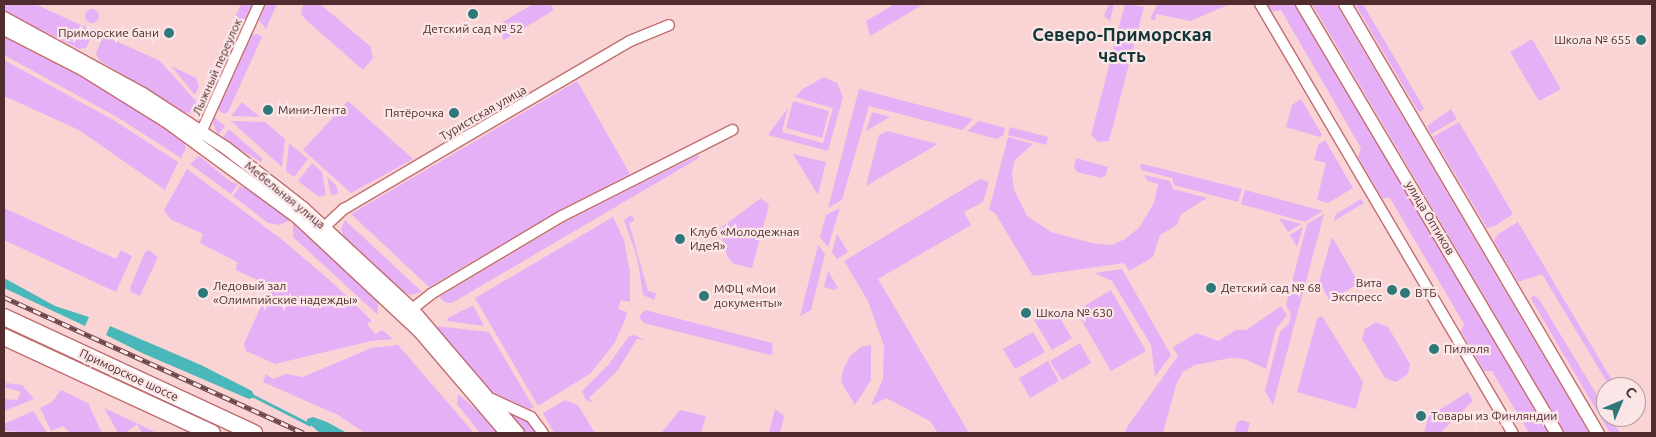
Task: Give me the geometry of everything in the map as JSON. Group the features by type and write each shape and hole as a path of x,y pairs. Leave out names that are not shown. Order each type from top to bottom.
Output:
{"main road":[{"name":"Приморское шоссе","path":"4,316 254,433"},
{"name":"Приморское шоссе","path":"4,337 212,433"}],"street":[{"name":"Лыжный переулок","path":"200,136 259,4"},
{"path":"1260,4 1513,433"},
{"name":"улица Оптиков","path":"1302,4 1556,433"},
{"path":"1345,4 1598,433"},
{"name":"Мебельная улица","path":"4,18 86,60 200,136 321,230 408,313 492,399 518,433"},
{"name":"Туристская улица","path":"321,230 344,209 630,41 669,25"},
{"name":"Мебельная улица","path":"4,30 103,81 200,136"},
{"path":"408,313 431,294 562,216 732,130"},
{"name":"Мебельная улица","path":"408,313 506,433"},
{"path":"492,399 531,417 543,433"}],"shaded area":[{"path":"4,4 35,4 94,31 86,48 79,49 4,11"},
{"path":"241,4 252,4 208,102 200,96"},
{"path":"266,4 277,4 266,29 259,20"},
{"path":"303,4 320,4 370,46 373,58 363,70 306,20 301,14"},
{"path":"533,4 550,4 554,10 504,40 496,26"},
{"path":"895,4 924,4 870,36 866,21"},
{"path":"1109,4 1114,4 1110,21 1104,16"},
{"path":"1125,4 1144,7 1109,141 1098,142 1091,135"},
{"path":"1230,4 1190,21 1156,14 1155,20 1150,19 1157,5"},
{"path":"1267,4 1295,4 1548,433 1529,433 1492,371 1484,371 1461,331 1464,324 1390,198 1382,198 1358,157 1361,148 1281,10 1272,12"},
{"path":"1312,4 1336,4 1589,433 1565,433"},
{"path":"1355,4 1363,4 1424,108 1422,111 1418,111"},
{"path":"89,9 95,9 99,16 95,23 89,23 85,19 85,13"},
{"path":"258,34 262,37 228,112 224,114 218,110 252,35"},
{"path":"4,35 82,76 182,138 186,148 181,158 117,117 4,55"},
{"path":"103,35 160,61 203,109 194,114 184,112 100,61 96,54"},
{"path":"1532,39 1561,89 1539,101 1510,52"},
{"path":"4,60 115,121 178,162 165,190 79,130 4,96"},
{"path":"171,66 196,78 199,86 195,95"},
{"path":"824,77 837,83 843,97 828,151 768,135 788,108 782,132 823,143 833,108 795,97 804,88"},
{"path":"577,81 630,174 559,211 429,287 351,214"},
{"path":"859,89 973,119 962,130 869,106 842,200 828,208"},
{"path":"1301,99 1322,135 1320,137 1286,127 1292,105"},
{"path":"348,101 413,159 351,193 303,150"},
{"path":"793,101 829,111 822,138 786,128"},
{"path":"242,102 260,117 231,116"},
{"path":"1451,109 1457,119 1431,134 1427,126"},
{"path":"872,112 890,117 866,131"},
{"path":"214,117 225,126 218,135 213,123"},
{"path":"231,121 265,122 285,139 282,167"},
{"path":"979,121 1005,128 1003,135 997,139 967,131"},
{"path":"1459,122 1513,214 1493,227 1487,228 1433,137"},
{"path":"1010,127 1048,137 1046,145 1008,135"},
{"path":"229,129 263,159 261,162 222,139"},
{"path":"887,131 938,144 866,186 879,135"},
{"path":"1008,137 1033,144 1015,160 1012,173 1014,189 1027,216 1051,232 1092,243 1112,245 1125,239 1139,228 1154,203 1158,184 1148,181 1144,175 1170,181 1173,189 1207,198 1181,214 1177,225 1160,235 1153,257 1129,271 1124,263 1033,276 995,213 989,210"},
{"path":"1325,140 1353,188 1328,203 1317,200 1326,163 1314,160 1318,145"},
{"path":"289,143 308,159 294,177 286,171"},
{"path":"793,154 826,162 818,195"},
{"path":"698,155 699,158 452,303 446,303 439,297 565,222"},
{"path":"199,156 231,182 238,184 231,194 190,164"},
{"path":"1076,158 1108,167 1106,175 1101,178 1077,172 1074,167"},
{"path":"312,163 322,172 326,195 319,197 298,181"},
{"path":"1143,164 1242,189 1238,202 1174,185 1172,178 1141,170 1140,165"},
{"path":"187,169 280,238 333,283 372,321 367,324 375,334 382,330 393,339 371,341 275,364 246,351 244,344 270,286 236,270 237,262 200,243 203,234 170,219 164,210"},
{"path":"327,177 336,185 338,194 331,195"},
{"path":"980,179 989,182 983,202 964,212 971,225 878,279 969,433 938,433 930,421 886,398 871,406 883,379 884,346 868,301 844,261"},
{"path":"246,185 290,220 280,225 268,223 233,196 240,186 244,188"},
{"path":"1245,190 1323,211 1305,222 1241,204"},
{"path":"761,198 769,205 752,268 734,264 728,258 719,229"},
{"path":"1361,199 1364,203 1334,221 1336,214"},
{"path":"4,208 116,259 121,250 132,256 116,292 4,240"},
{"path":"840,208 828,247 820,237 826,215"},
{"path":"1324,214 1273,405 1265,391 1280,332 1289,323 1291,314 1286,305 1307,224"},
{"path":"631,215 635,220 629,223 648,291 656,293 654,300 643,295 637,257 624,220"},
{"path":"613,217 624,240 630,272 630,302 621,300 618,309 627,312 625,320 614,344 591,373 538,406 475,298"},
{"path":"1279,218 1301,224 1288,232"},
{"path":"345,220 422,292 410,295 400,290 343,235 341,229"},
{"path":"1518,222 1610,377 1604,377 1542,274 1518,282 1494,241 1498,234"},
{"path":"293,223 378,301 378,315 293,237"},
{"path":"1303,227 1297,247 1290,235"},
{"path":"837,234 848,252 837,259 832,252"},
{"path":"1332,237 1359,283 1330,301 1319,282"},
{"path":"818,245 825,254 811,310 800,316"},
{"path":"149,250 158,257 140,296 131,292 130,288 145,252"},
{"path":"1122,269 1171,355 1155,377 1151,345 1112,281 1095,273"},
{"path":"828,271 838,288 834,290 824,287"},
{"path":"1111,290 1146,351 1111,371 1076,311"},
{"path":"1533,295 1539,299 1596,393 1596,409 1531,299"},
{"path":"473,305 484,326 447,321 448,318"},
{"path":"1281,306 1287,315 1276,329 1266,369 1245,359 1230,358 1195,365 1183,372 1177,382 1163,433 1127,433 1125,430 1178,356 1173,347 1197,333 1218,341 1236,330 1246,330"},
{"path":"1054,308 1072,338 1052,350 1034,320"},
{"path":"645,310 772,343 773,353 770,355 644,323 639,317"},
{"path":"1322,316 1363,382 1356,409 1297,392 1317,319"},
{"path":"1376,322 1388,327 1410,364 1408,374 1396,382 1385,378 1362,339 1365,329"},
{"path":"435,326 489,332 534,408 529,409 492,392"},
{"path":"1033,332 1045,352 1015,369 1003,349"},
{"path":"635,335 644,340 637,339 617,371 589,398 593,403 586,400 582,391 609,364 629,336"},
{"path":"1080,343 1091,363 1062,380 1050,361"},
{"path":"398,345 474,433 365,433 338,415 263,382 266,374 273,379 286,374 303,377 371,348"},
{"path":"871,345 871,380 855,405 841,382 843,370 850,356 861,347"},
{"path":"1048,361 1059,381 1030,398 1019,378"},
{"path":"6,383 22,385 34,399 4,411 4,399 17,400 21,392 5,387"},
{"path":"61,390 88,403 102,433 70,433 63,426 51,431 40,408 52,402"},
{"path":"1468,392 1473,401 1440,433 1424,433 1428,417"},
{"path":"458,394 479,412 496,433 480,433 457,404"},
{"path":"565,400 578,405 595,433 554,433 543,413"},
{"path":"104,408 157,433 142,433 137,424 125,433 118,433"},
{"path":"775,409 784,416 780,433 769,433"},
{"path":"680,410 706,416 701,433 661,433"},
{"path":"33,411 47,433 4,431 4,424"},
{"path":"514,414 529,422 538,433 524,433 511,416"},
{"path":"1242,420 1250,423 1247,433 1234,433 1237,423"},
{"path":"1606,427 1616,427 1620,433 1610,433"}],"water":[{"path":"4,278 55,306 89,317 85,326 4,288"},
{"path":"110,326 201,365 252,391 255,397 249,399 142,353 106,335"},
{"path":"313,417 347,433 320,433 307,422 307,419"}],"waterway":[{"path":"254,396 309,424"}],"railway":[{"path":"4,297 304,433"}],"place":[{"name":"Детский сад № 52","path":"473,14"},
{"name":"Приморские бани","path":"169,33"},
{"name":"Школа № 655","path":"1641,40"},
{"name":"Мини-Лента","path":"268,110"},
{"name":"Пятёрочка","path":"454,113"},
{"name":"Клуб «Молодежная ИдеЯ»","path":"680,239"},
{"name":"Детский сад № 68","path":"1211,288"},
{"name":"Вита Экспресс","path":"1392,290"},
{"name":"Ледовый зал «Олимпийские надежды»","path":"203,293"},
{"name":"ВТБ","path":"1405,293"},
{"name":"МФЦ «Мои документы»","path":"704,296"},
{"name":"Школа № 630","path":"1026,313"},
{"name":"Пилюля","path":"1434,349"},
{"name":"Товары из Финляндии","path":"1421,416"}],"district":[{"name":"Северо-Приморская часть","path":"1122,45"}]}
